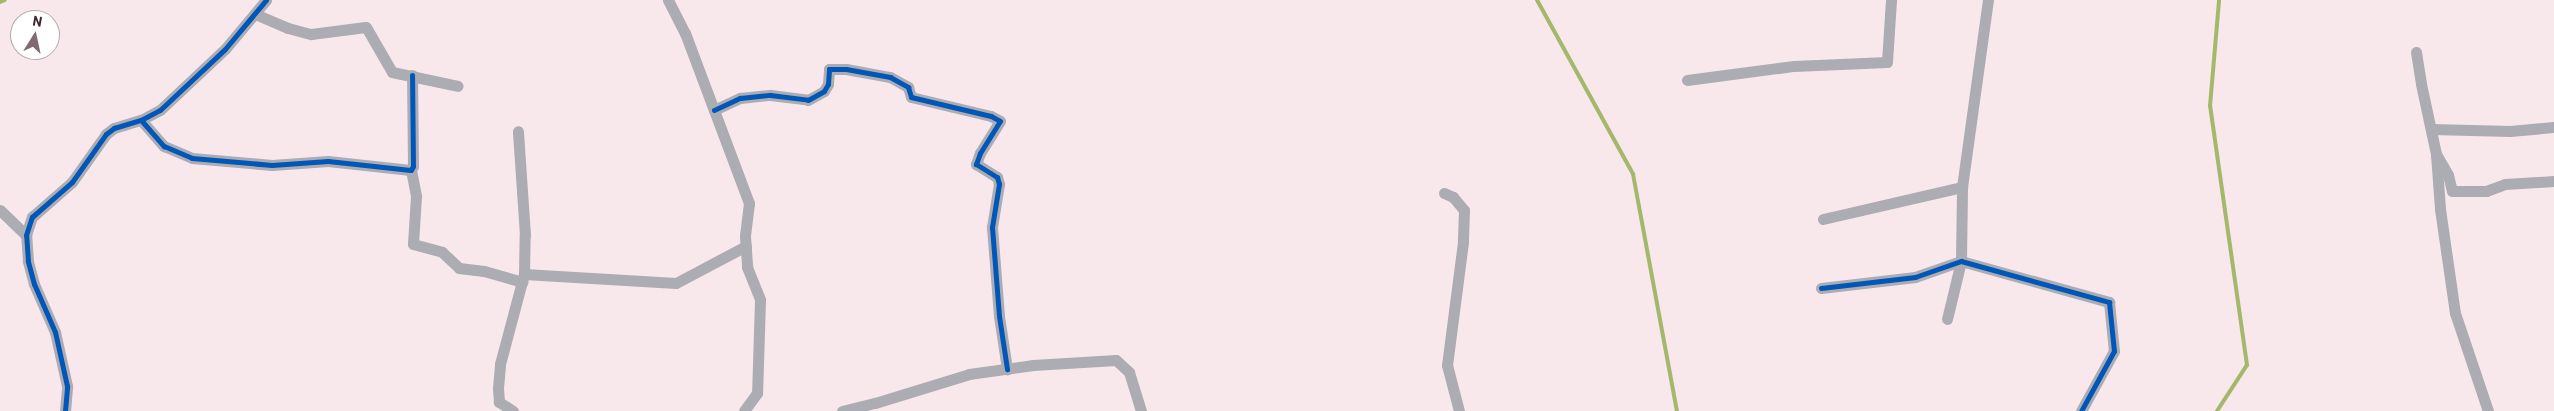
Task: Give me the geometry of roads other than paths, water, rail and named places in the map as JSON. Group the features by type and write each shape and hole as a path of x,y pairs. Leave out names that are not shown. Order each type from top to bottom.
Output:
{"street":[{"path":"65,411 68,394 53,325 30,274 26,235 32,217 72,182 106,134 114,128 141,120 160,110 195,79 266,0"},
{"path":"668,0 685,33 749,204 746,246 747,268 760,300 757,394 744,411"},
{"path":"1687,80 1794,66 1887,62 1892,0"},
{"path":"1947,319 1961,261 1962,187 1988,0"},
{"path":"255,14 288,28 311,34 366,27 392,72 458,86"},
{"path":"2416,52 2436,154 2440,209 2455,313 2488,411"},
{"path":"714,110 740,98 748,97 770,96 808,100 824,91 828,84 830,69 846,68 890,77 908,87 911,97 991,116 1000,121 980,153 976,164 997,177 999,184 992,227 999,316 1007,369"},
{"path":"412,75 414,166 411,170 416,196 413,244 442,252 459,268 484,270 523,278 676,283 746,246"},
{"path":"141,120 164,146 192,158 272,165 328,161 411,170"},
{"path":"2432,129 2502,131 2554,127"},
{"path":"513,411 500,402 498,388 500,364 523,278 525,235 518,131"},
{"path":"2436,154 2448,175 2452,192 2486,192 2505,184 2554,181"},
{"path":"1822,219 1962,187"},
{"path":"1444,193 1453,197 1464,210 1463,242 1447,365 1459,411"},
{"path":"0,210 26,235"},
{"path":"1821,288 1915,277 1961,261 2109,302 2114,351 2081,411"},
{"path":"842,411 970,374 1116,360 1130,372 1141,411"}],"waterway":[{"path":"0,2 5,0"},
{"path":"1537,0 1633,174 1677,411"},
{"path":"2217,411 2247,365 2210,106 2219,0"}]}
